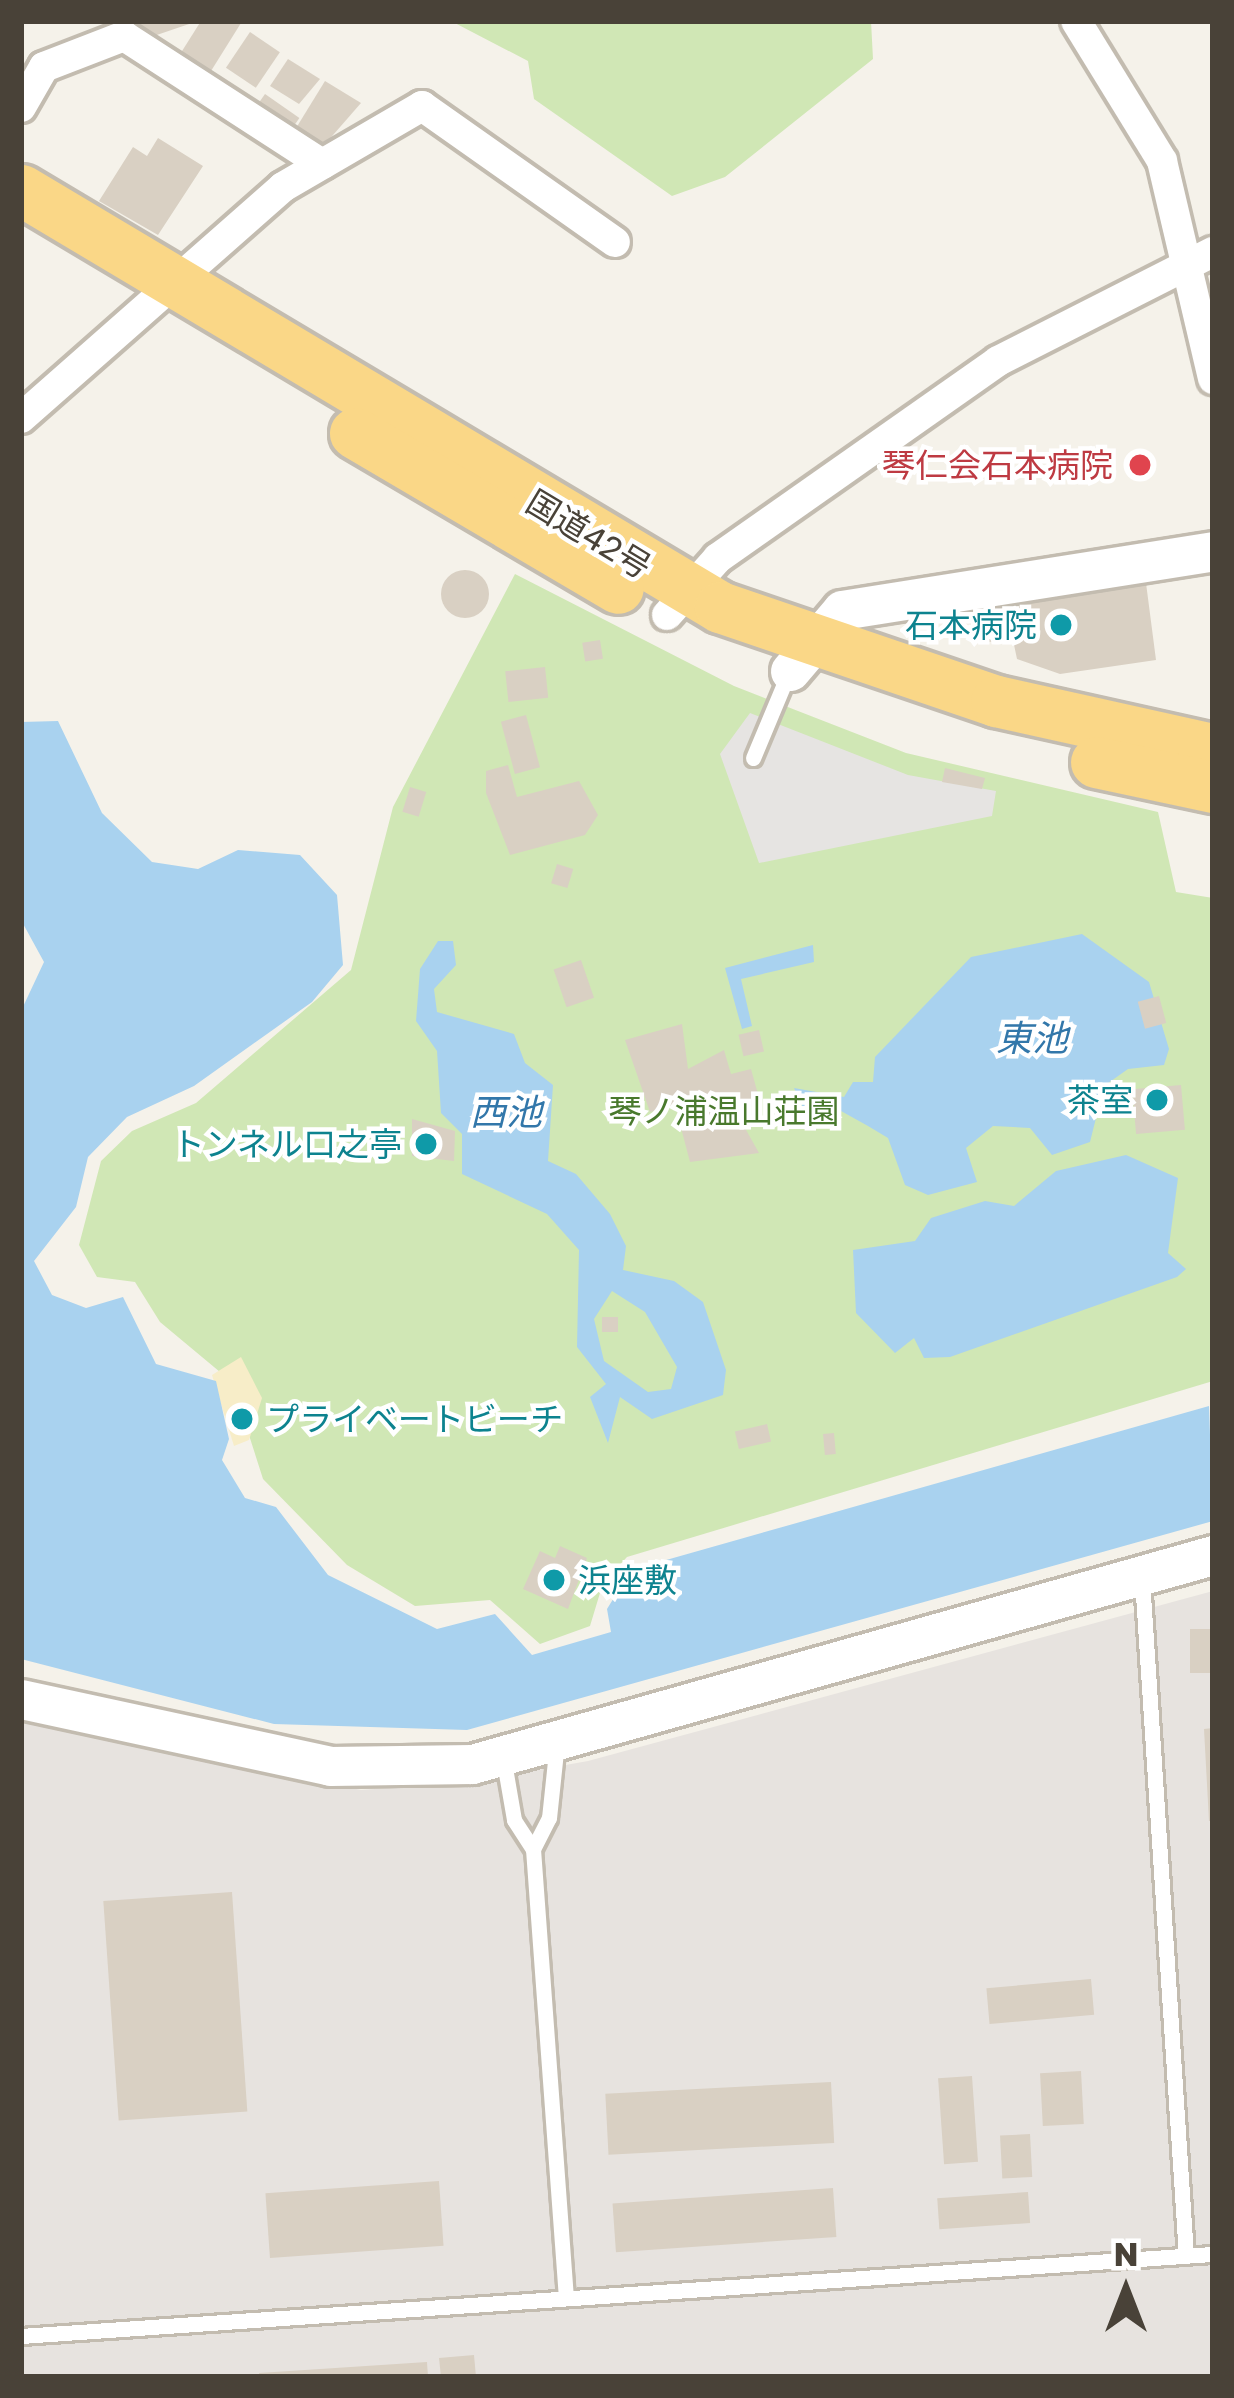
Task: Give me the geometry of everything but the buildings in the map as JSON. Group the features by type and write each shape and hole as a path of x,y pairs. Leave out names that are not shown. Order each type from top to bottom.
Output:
{"highway":[{"name":"国道42号","path":"21,190 162,293 676,602 981,734 1213,787"},
{"name":"国道42号","path":"21,229 162,293"},
{"name":"国道42号","path":"801,657 1213,749"}],"street":[{"path":"1076,21 1162,160 1201,257 1213,379"},
{"path":"21,107 44,67 124,36 322,164"},
{"path":"21,418 162,293 322,164 422,106 615,242"},
{"path":"676,602 998,361 1201,257"},
{"path":"801,657 842,610 1213,551"},
{"path":"21,1699 330,1766 503,1756 1213,1555"}],"lane":[{"path":"753,758 801,657"},
{"path":"1142,1576 1186,2256"},
{"path":"533,1849 549,1817 557,1742"},
{"path":"503,1756 514,1820 533,1849 566,2296"},
{"path":"21,2336 1213,2254"}],"shaded area":[{"path":"750,713 908,775 996,791 992,816 759,863 720,754"},
{"path":"1213,1591 1213,2377 21,2377 21,1722 361,1790 470,1782 588,1761"}],"green space":[{"path":"451,21 871,21 873,59 725,177 672,196 534,99 528,61"},
{"name":"琴ノ浦温山荘園","path":"515,574 734,686 906,753 1158,812 1176,892 1213,898 1213,1381 627,1557 603,1583 590,1626 540,1644 490,1600 415,1606 347,1565 263,1479 232,1382 160,1322 135,1282 97,1277 79,1245 101,1161 132,1131 196,1103 351,970 393,807"}],"sand":[{"name":"プライベートビーチ","path":"241,1357 262,1398 249,1440 234,1446 212,1375"}],"water":[{"path":"58,721 102,813 152,862 198,869 238,850 300,855 337,895 343,965 312,1002 194,1086 127,1117 88,1157 76,1207 34,1261 52,1295 86,1308 123,1297 156,1364 216,1381 229,1439 222,1460 245,1498 276,1507 328,1575 437,1629 495,1614 532,1655 611,1632 607,1609 631,1570 1209,1406 1213,1521 467,1730 274,1724 21,1659 21,1011 44,962 21,920 21,722"},
{"name":"東池","path":"1082,934 1149,982 1169,1049 1164,1065 1128,1069 1104,1086 1090,1142 1052,1155 1030,1128 993,1126 966,1148 977,1182 928,1195 905,1185 888,1138 868,1126 832,1106 812,1128 794,1088 844,1097 853,1082 873,1082 875,1057 971,957"},
{"name":"西池","path":"438,941 453,941 456,965 434,989 437,1012 514,1034 525,1063 553,1085 548,1161 576,1174 610,1214 626,1246 623,1270 674,1281 703,1302 726,1370 723,1395 652,1419 620,1397 608,1443 590,1397 606,1384 577,1347 579,1250 547,1214 462,1174 462,1134 441,1113 437,1051 416,1021 420,969","holes":["612,1291 645,1312 677,1367 671,1389 648,1392 604,1361 594,1319"]},
{"path":"813,945 814,962 741,979 752,1026 742,1029 725,968"},
{"path":"1126,1155 1178,1178 1168,1253 1186,1269 1177,1277 950,1357 924,1358 914,1338 895,1353 856,1313 853,1250 915,1241 931,1218 985,1201 1014,1206 1056,1171"}],"place":[{"name":"琴仁会石本病院","path":"1140,465"},
{"name":"石本病院","path":"1061,625"},
{"name":"茶室","path":"1157,1100"},
{"name":"トンネル口之亭","path":"426,1144"},
{"name":"プライベートビーチ","path":"242,1419"},
{"name":"浜座敷","path":"554,1580"}]}
